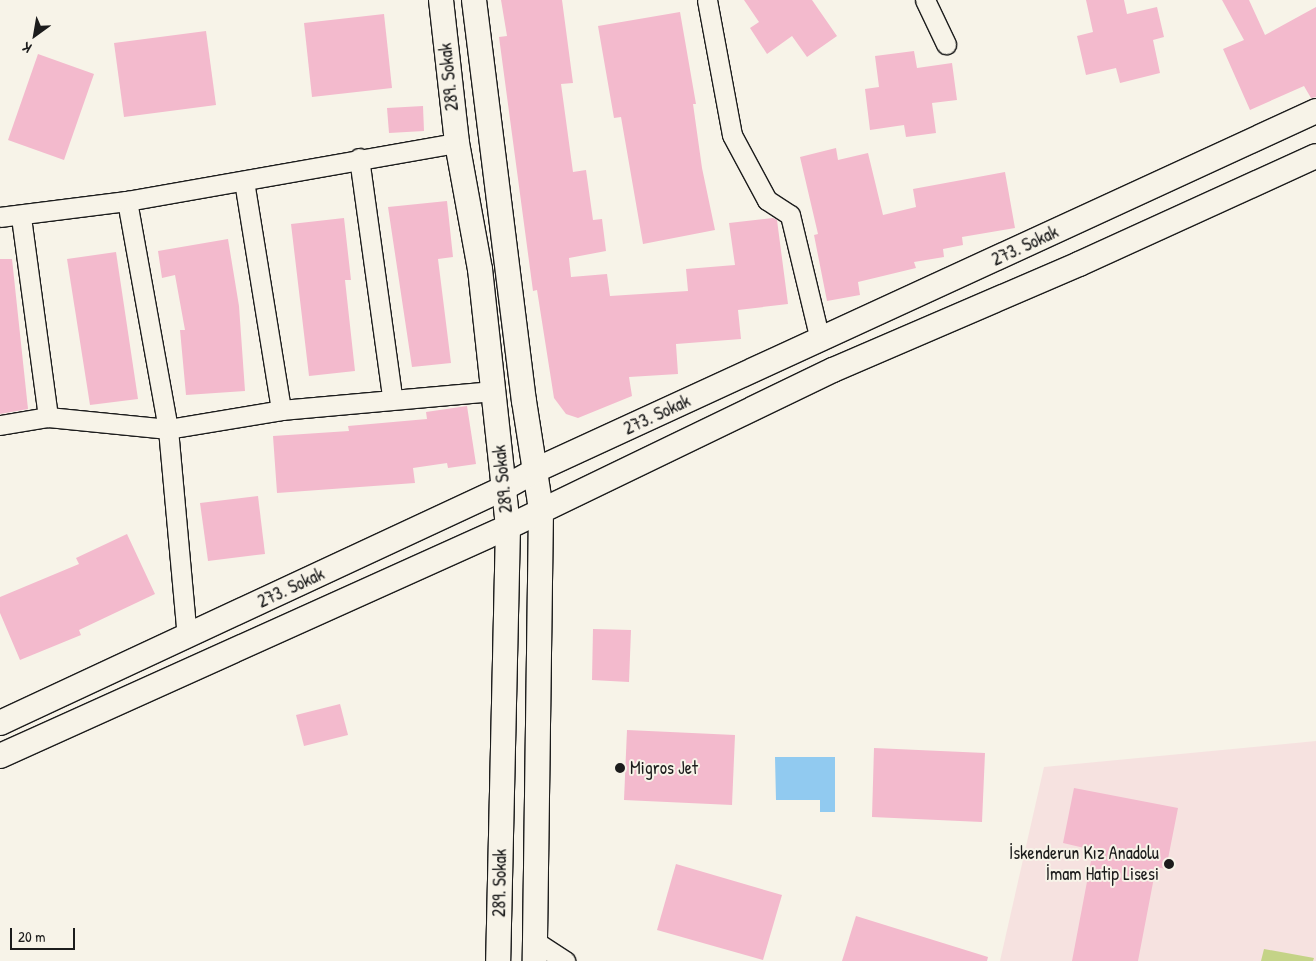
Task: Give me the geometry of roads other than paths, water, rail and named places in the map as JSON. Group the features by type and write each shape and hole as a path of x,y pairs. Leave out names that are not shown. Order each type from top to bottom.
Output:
{"street":[{"name":"289. Sokak","path":"441,0 457,143 480,269 508,527 498,961"},
{"path":"474,0 524,401 541,510 536,952 565,961"},
{"path":"707,0 732,134 767,200 790,216 820,340"},
{"path":"924,0 946,44"},
{"name":"273. Sokak","path":"0,723 504,488 536,470 1316,111"},
{"path":"0,217 21,217 127,201 244,181 360,158 457,143"},
{"name":"273. Sokak","path":"0,756 508,527 833,370 1079,264 1316,156"},
{"path":"360,158 392,397"},
{"path":"244,181 281,410"},
{"path":"127,201 168,429 187,636"},
{"path":"21,217 48,417"},
{"path":"0,425 48,417 168,429 281,410 392,397 494,391"}],"water":[{"path":"775,757 835,757 835,812 820,812 820,800 776,800"}],"place":[{"name":"Migros Jet","path":"620,768"},
{"name":"İskenderun Kız Anadolu İmam Hatip Lisesi","path":"1169,864"}]}
